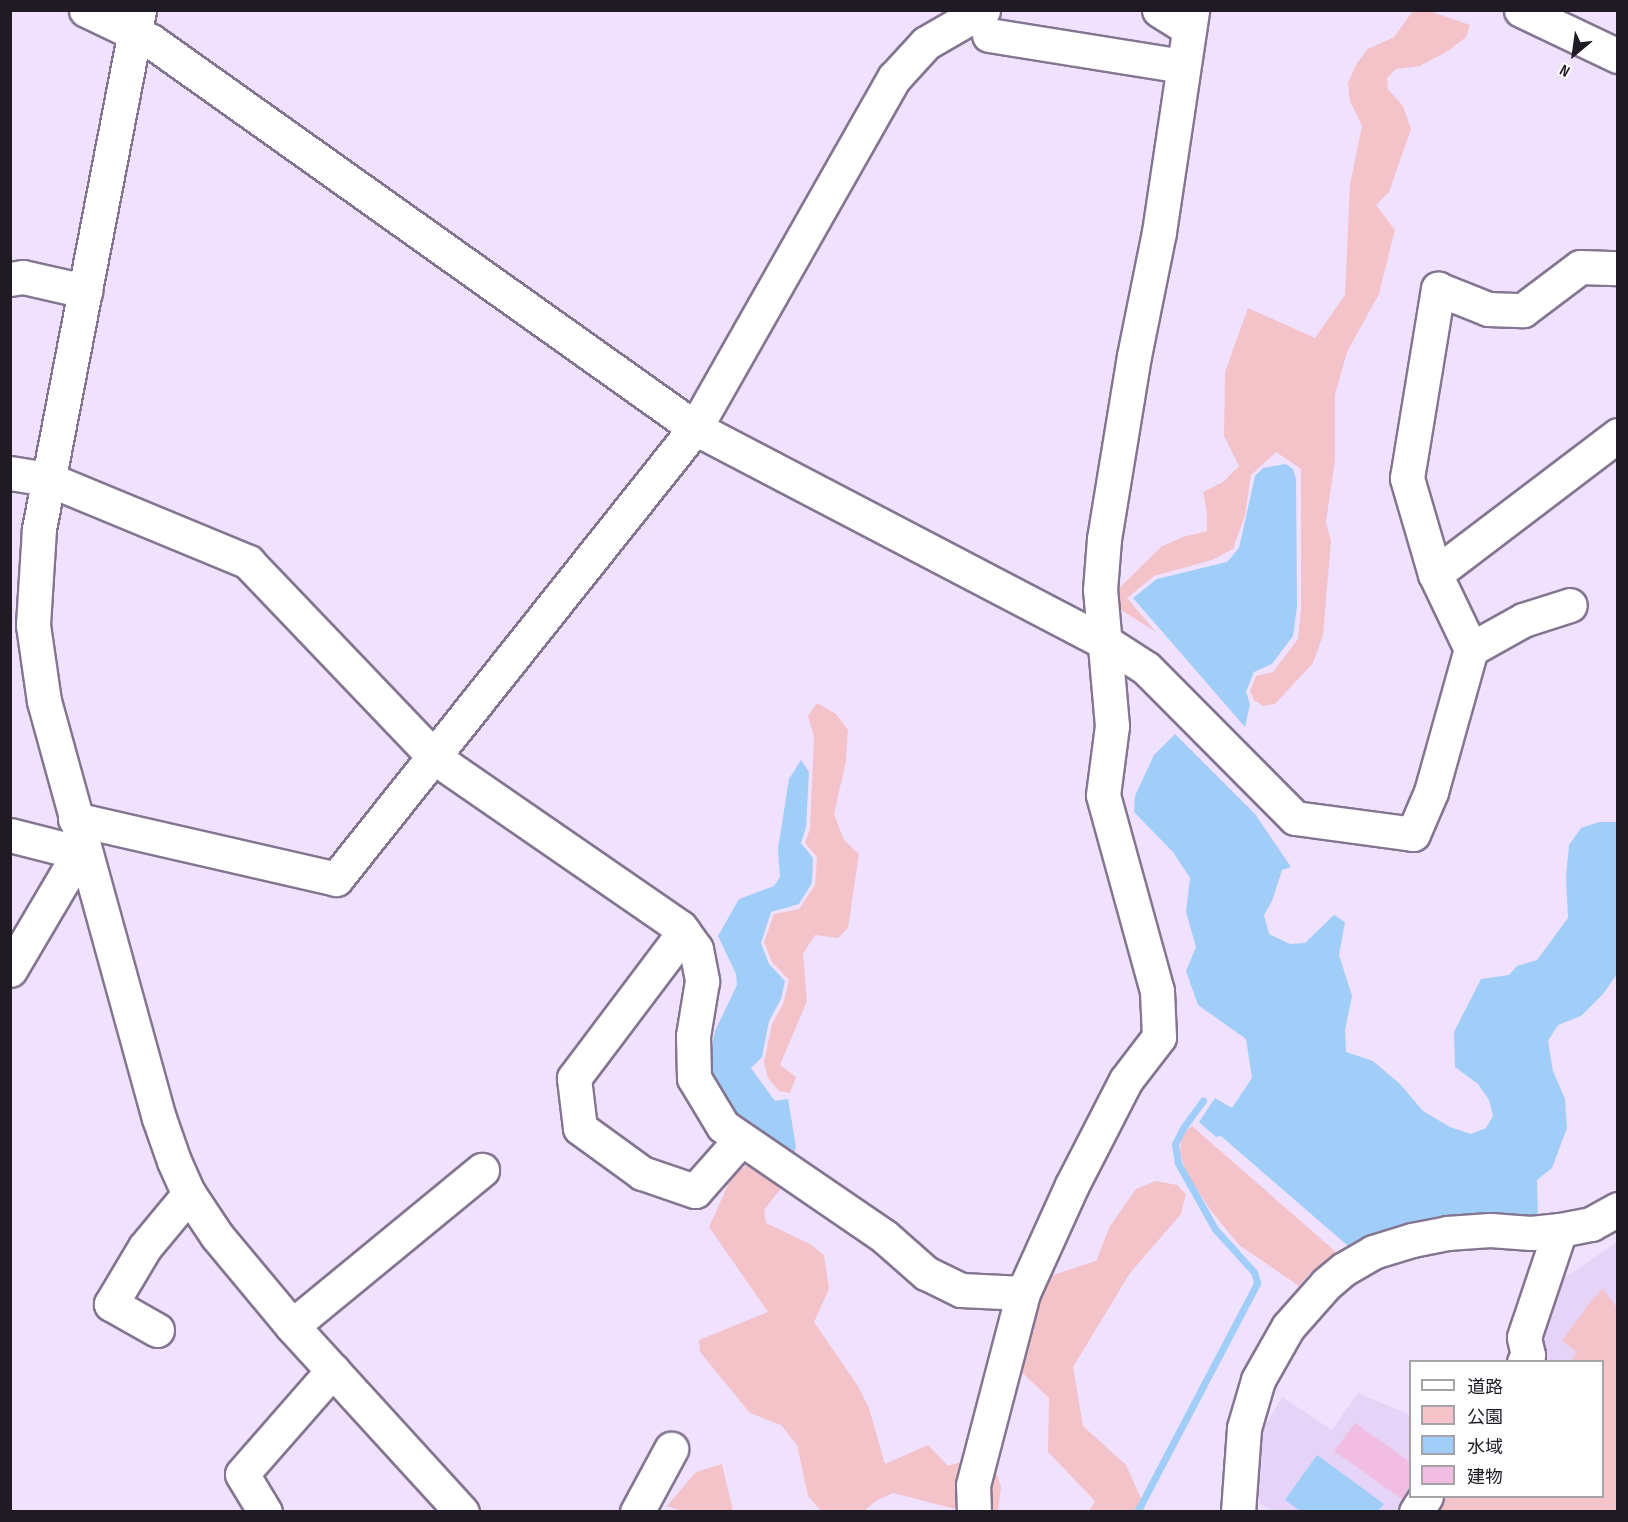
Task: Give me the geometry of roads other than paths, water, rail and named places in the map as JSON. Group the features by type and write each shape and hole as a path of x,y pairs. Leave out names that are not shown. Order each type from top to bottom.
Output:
{"street":[{"path":"86,10 137,23 151,41 695,428 1107,643 1146,668 1295,818 1413,834 1431,792 1471,649 1436,574 1407,478 1438,289 1488,309 1523,310 1580,267 1617,268"},
{"path":"974,1512 973,1485 1023,1293 1072,1185 1126,1080 1159,1037 1157,991 1103,795 1112,726 1107,643 1100,590 1104,539 1134,356 1159,232 1190,19 1159,10"},
{"path":"1521,10 1617,56"},
{"path":"137,23 39,529 33,625 44,701 159,1118 174,1161 189,1194 217,1236 292,1326 462,1512"},
{"path":"75,819 336,879 435,758 695,428 894,78 926,43 986,23 1182,66"},
{"path":"10,279 23,277 85,291"},
{"path":"1436,574 1617,435"},
{"path":"10,473 48,479 248,562 435,758 684,932 696,949 702,981 693,1036 694,1078 723,1126 885,1237 926,1273 961,1290 1023,1293"},
{"path":"1471,649 1523,620 1570,605"},
{"path":"10,835 85,854"},
{"path":"10,970 66,875 85,854"},
{"path":"684,932 574,1078 580,1128 642,1173 695,1191 741,1139"},
{"path":"292,1326 482,1170"},
{"path":"157,1330 111,1304 146,1247 189,1194"},
{"path":"1238,1512 1244,1428 1258,1380 1288,1327 1326,1284 1344,1269 1373,1252 1412,1240 1447,1233 1479,1231 1531,1233 1560,1230 1591,1224 1617,1209"},
{"path":"1525,1360 1528,1355 1524,1337 1560,1230"},
{"path":"265,1512 242,1473 333,1370"},
{"path":"637,1512 671,1449"},
{"path":"1416,1512 1425,1498"}],"water":[{"path":"1286,464 1293,469 1296,479 1297,607 1293,636 1272,664 1254,672 1246,692 1250,704 1245,727 1133,598 1157,579 1227,562 1239,548 1255,476 1263,468"},
{"path":"1175,734 1255,814 1291,867 1282,870 1272,901 1264,915 1269,934 1290,944 1305,943 1334,915 1345,922 1339,955 1352,996 1345,1030 1346,1052 1373,1061 1400,1084 1423,1111 1450,1127 1471,1134 1486,1128 1493,1116 1489,1100 1478,1084 1455,1067 1454,1032 1481,979 1509,975 1517,966 1537,960 1568,918 1566,877 1569,845 1581,828 1599,822 1617,822 1617,974 1603,994 1581,1016 1558,1025 1548,1041 1553,1071 1565,1099 1567,1128 1552,1168 1537,1180 1538,1218 1348,1246 1221,1136 1216,1137 1199,1122 1215,1098 1232,1108 1252,1078 1246,1039 1198,1005 1186,971 1196,947 1186,912 1190,878 1173,852 1134,812 1135,796 1154,755"},
{"path":"801,760 809,772 806,827 801,843 813,858 812,883 799,904 771,912 761,943 769,964 785,981 781,999 769,1021 762,1057 751,1068 775,1101 788,1099 796,1147 793,1156 732,1112 715,1092 708,1066 715,1031 737,985 736,974 718,936 739,899 774,886 780,877 778,849 789,779"},
{"path":"1317,1455 1384,1504 1378,1511 1300,1511 1285,1500"}],"waterway":[{"path":"1137,1512 1257,1283 1254,1272 1215,1229 1178,1163 1175,1144 1183,1128 1203,1100"}]}
